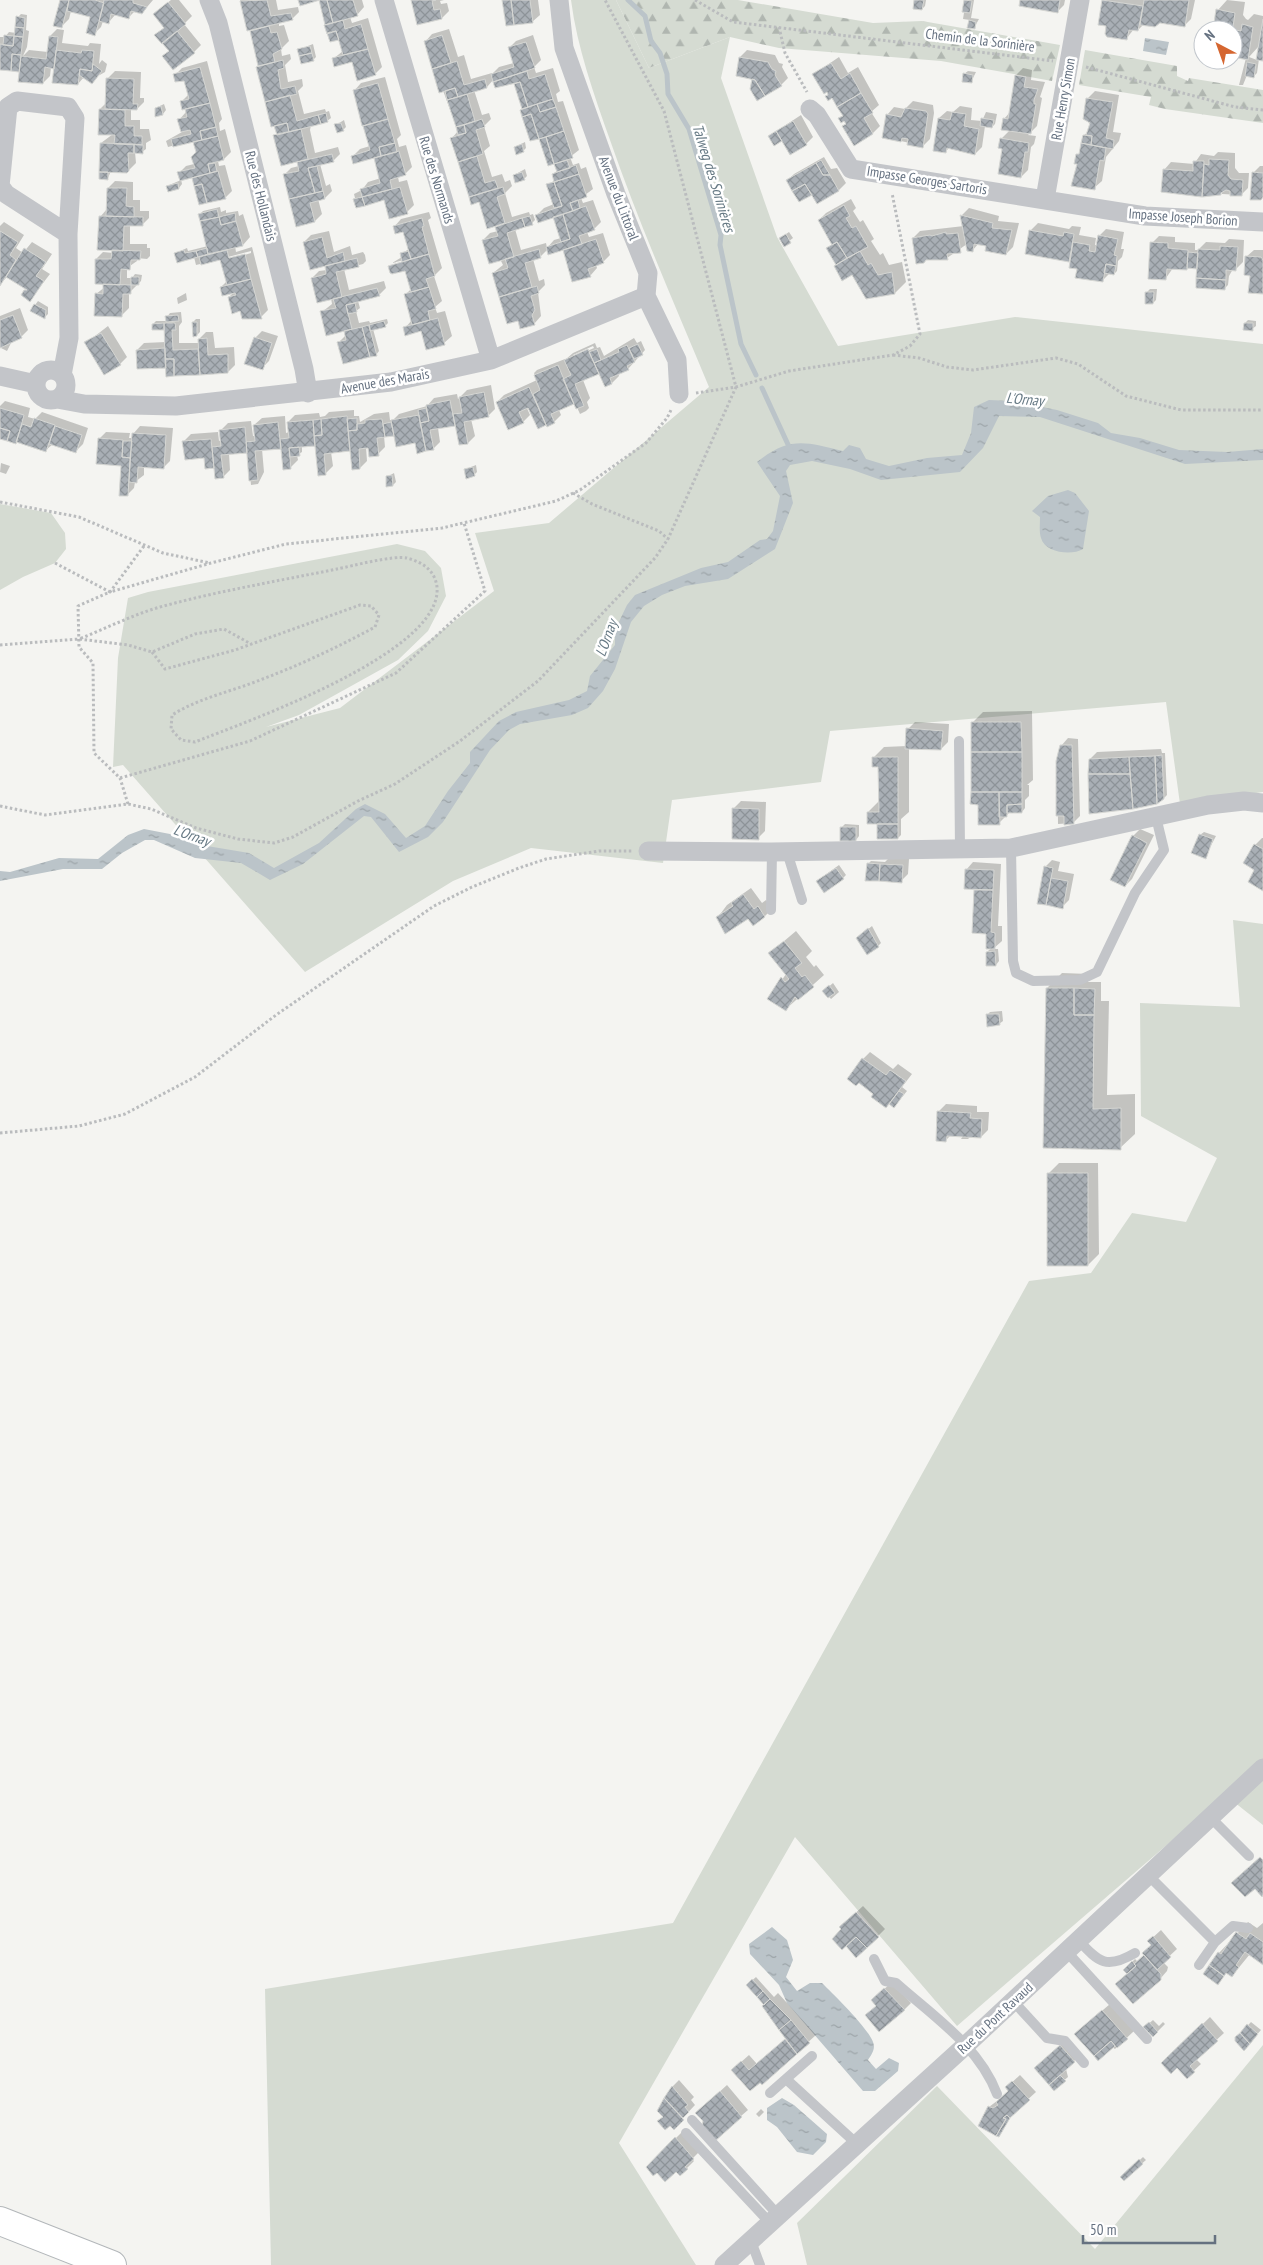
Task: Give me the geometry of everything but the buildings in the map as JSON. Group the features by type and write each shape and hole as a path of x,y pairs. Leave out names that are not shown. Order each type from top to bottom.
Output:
{"main road":[{"path":"0,2221 112,2265"}],"street":[{"name":"Rue des Hollandais","path":"209,0 218,23 304,369 308,393"},
{"name":"Rue des Normands","path":"384,0 491,360"},
{"name":"Avenue du Littoral","path":"559,0 564,48 616,194 648,273 646,296 677,360 679,394"},
{"name":"Rue Henry Simon","path":"1045,199 1080,0"},
{"path":"57,399 62,395 69,338 68,234 75,118 68,107 18,101 8,107 0,186 6,194 68,234"},
{"name":"Impasse Georges Sartoris","path":"810,109 817,115 850,169 1045,199"},
{"name":"Impasse Joseph Borion","path":"1045,199 1145,216 1263,222"},
{"name":"Avenue des Marais","path":"39,378 37,392 45,399 111,405 176,406 308,393 391,382 491,360 646,296"},
{"path":"39,378 69,338"},
{"name":"Avenue des Marais","path":"0,376 39,378 53,370 111,405"},
{"path":"648,851 779,852 1011,848 1208,805 1244,801 1263,803"},
{"name":"Rue du Pont Ravaud","path":"724,2265 966,2045 1263,1768"}],"lane":[{"path":"960,740 960,849"},
{"path":"1011,848 1013,961 1016,973 1033,981 1080,980 1097,972 1135,893 1164,850 1156,817"},
{"path":"779,852 802,900"},
{"path":"771,910 779,852"},
{"path":"1210,1817 1249,1856"},
{"path":"1148,1875 1214,1942"},
{"path":"1200,1965 1214,1942 1233,1926 1248,1928"},
{"path":"1072,1946 1098,1960 1119,1963 1135,1953"},
{"path":"1072,1946 1147,2039"},
{"path":"874,1959 885,1982 896,1983 966,2045 989,2074 997,2094"},
{"path":"1013,2001 1047,2038 1065,2041 1084,2062"},
{"path":"770,2093 812,2056"},
{"path":"786,2078 857,2144"},
{"path":"692,2120 775,2220"},
{"path":"686,2133 775,2220"},
{"path":"751,2241 760,2265"}],"path":[{"path":"0,806 45,815 128,804 151,809 196,828 238,839 274,843 293,837 358,801 395,784 460,741 520,696 538,681 655,558 668,539 736,387 664,111 605,0"},
{"name":"Chemin de la Sorinière","path":"694,0 733,22 1069,62 1235,107 1263,110"},
{"path":"779,27 785,53 810,96 810,109"},
{"path":"888,174 920,334 910,346 893,355"},
{"path":"128,804 120,778 94,753 93,662 79,647 78,606 110,592 286,544 442,528 556,501 573,493 646,444 667,418 679,394 709,392 736,387 789,371 893,355 920,358 946,367 973,370 1056,358 1078,364 1126,396 1181,410 1263,410"},
{"path":"573,493 592,504 659,531 668,539"},
{"path":"0,502 79,517 163,553 211,563"},
{"path":"120,778 250,741 396,672 485,592 464,523"},
{"path":"110,592 144,546"},
{"path":"0,645 79,639 128,645 152,652 165,669 198,662 360,605 371,606 379,615 375,627 333,649 259,680 189,704 172,715 171,729 181,740 195,742 345,679 408,637 428,614 438,595 436,581 425,564 405,557 361,564 158,608 79,639"},
{"path":"56,563 110,592"},
{"path":"152,652 195,634 224,629 250,644"},
{"path":"0,1134 79,1126 125,1114 195,1077 372,948 434,906 472,887 546,859 599,851 648,851"}],"green space":[{"path":"571,0 616,0 649,68 730,37 721,78 777,237 838,346 1015,317 1263,344 1263,792 1180,804 1166,702 830,731 821,782 672,800 663,863 531,848 453,881 305,972 123,765 113,767 118,658 128,598 148,592 397,544 425,551 441,568 446,596 428,631 398,660 299,715 266,727 340,708 494,591 475,533 549,523 709,387 621,171 592,88 582,53"},
{"path":"616,0 738,0 873,23 922,21 1060,45 1052,81 941,61 779,48 730,37 649,68"},
{"path":"1085,50 1177,66 1177,76 1188,81 1189,78 1263,90 1263,123 1165,109 1149,105 1151,97 1079,85"},
{"path":"0,504 51,513 65,533 66,549 55,563 23,577 0,590"},
{"path":"1233,920 1263,924 1263,1762 957,2026 795,1837 619,2143 696,2265 271,2265 265,1989 673,1923 1029,1281 1091,1273 1132,1213 1186,1222 1217,1158 1141,1116 1140,1003 1240,1007"},
{"path":"1263,1780 1263,1825 1234,1802"},
{"path":"1263,2045 1263,2265 807,2265 797,2223 937,2086 1095,2249"}],"water":[{"path":"1145,38 1169,42 1166,55 1143,51"},
{"path":"989,400 1012,401 1057,410 1098,423 1111,433 1140,438 1179,450 1227,452 1263,449 1263,460 1185,464 1040,417 999,416 983,448 960,472 881,480 850,469 812,461 790,465 786,471 793,503 775,549 728,579 685,586 662,595 644,606 631,622 615,669 603,691 588,708 572,715 520,724 509,730 490,750 443,822 428,837 399,852 371,817 364,816 303,864 270,880 241,863 195,858 154,840 145,840 122,853 102,869 63,869 0,881 0,871 10,872 59,858 98,859 128,835 144,829 170,834 201,845 249,853 274,868 319,843 356,809 365,804 385,814 406,838 425,826 448,791 470,763 470,752 499,721 516,712 569,700 587,691 590,676 615,645 615,630 627,605 635,595 701,568 728,562 760,540 767,539 773,531 780,496 757,462 779,448 798,443 818,445 843,451 849,445 860,448 866,459 889,466 927,458 962,455 971,433 974,407"},
{"path":"1068,490 1075,493 1089,511 1083,549 1066,553 1053,550 1044,543 1040,533 1040,517 1032,511 1048,496"},
{"path":"772,1927 787,1940 793,1960 786,1977 797,1991 810,1983 822,1983 870,2036 874,2047 868,2060 876,2069 889,2058 899,2063 898,2071 875,2091 863,2091 787,2003 779,1985 750,1954 749,1944"},
{"path":"782,2098 794,2105 827,2134 826,2142 813,2155 797,2152 777,2127 767,2120 767,2108"}],"waterway":[{"name":"Talweg des Sorinières","path":"628,0 645,16 651,41 660,53 667,74 668,94 689,129 721,235 720,245 741,344 756,375"},
{"name":"Talweg des Sorinières","path":"762,388 791,451"}],"water label":[{"name":"L'Ornay","path":"1025,399"},
{"name":"L'Ornay","path":"606,638"},
{"name":"L'Ornay","path":"192,835"}]}
